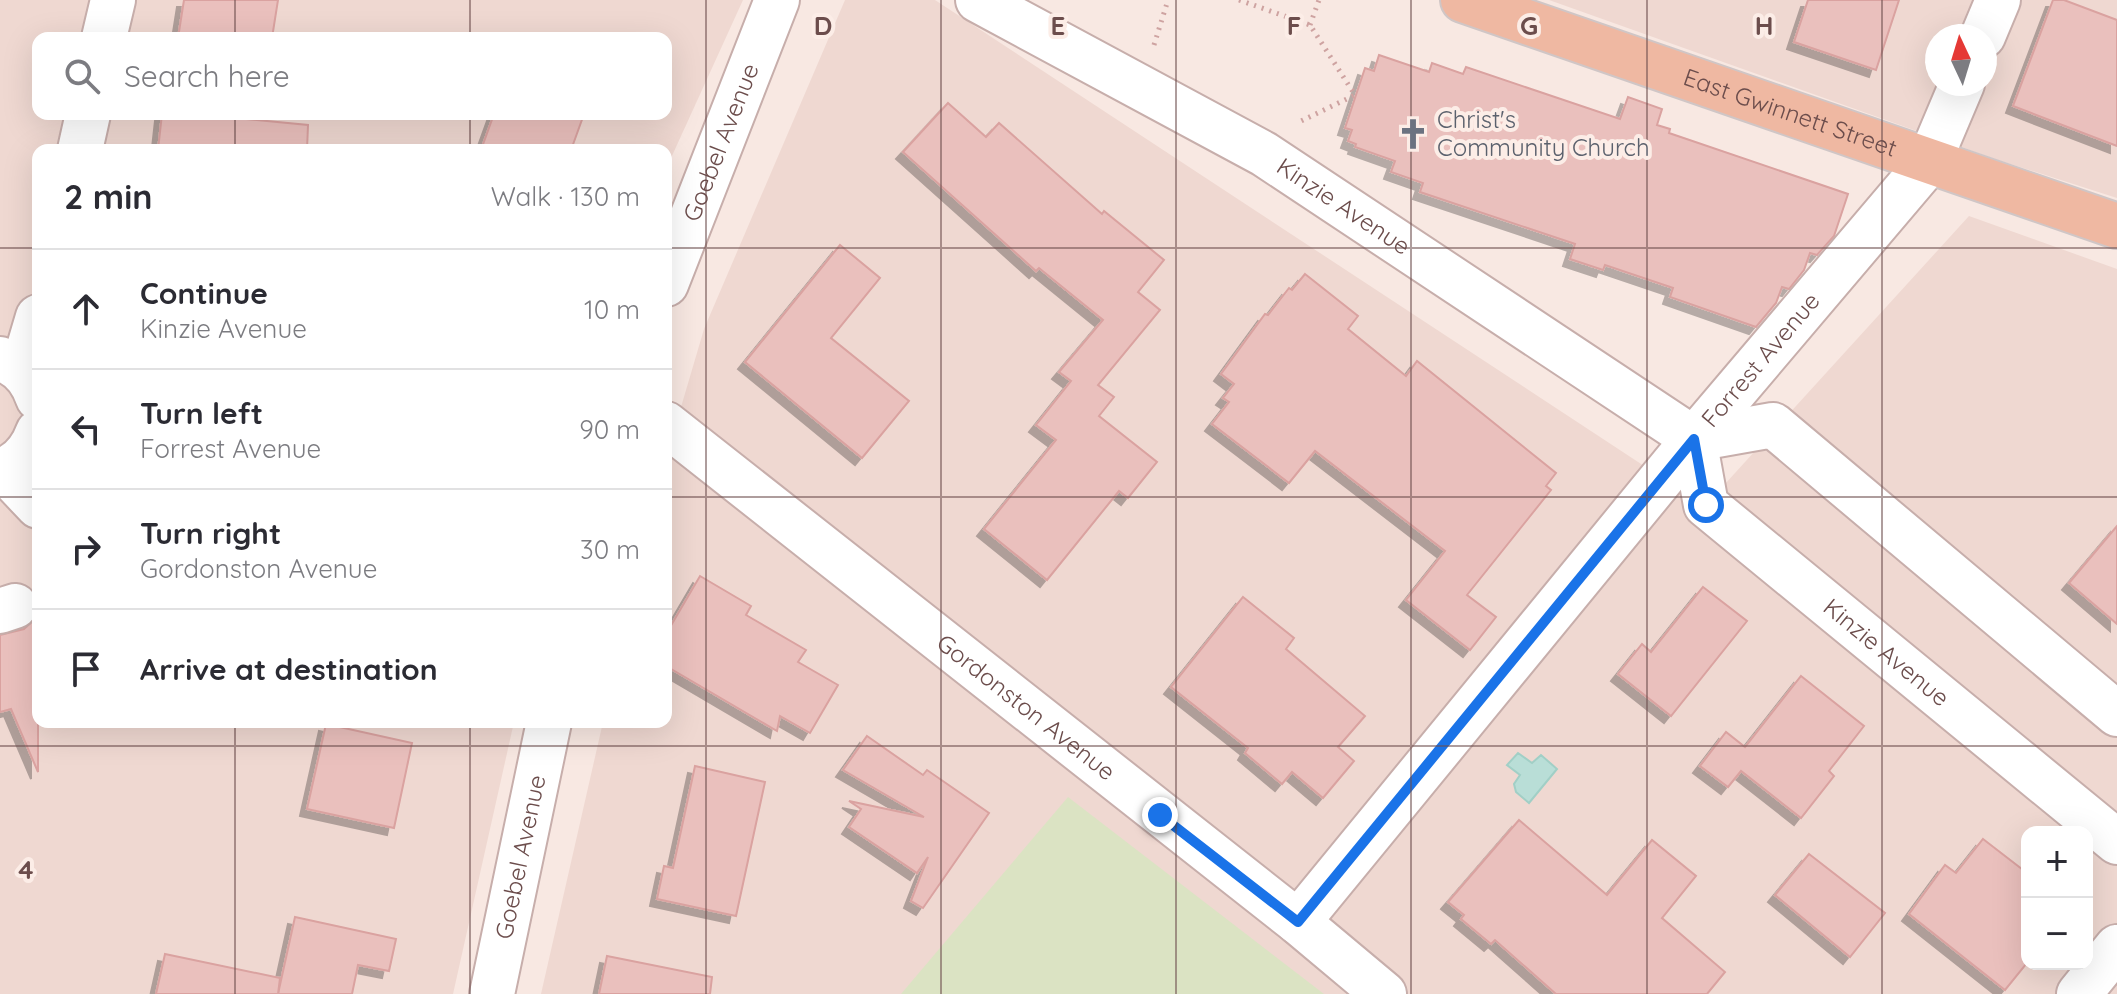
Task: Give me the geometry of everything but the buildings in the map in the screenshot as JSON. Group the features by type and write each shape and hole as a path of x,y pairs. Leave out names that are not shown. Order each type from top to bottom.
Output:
{"main road":[{"name":"East Gwinnett Street","path":"1463,0 2117,226"}],"street":[{"path":"105,32 113,0"},
{"name":"Goebel Avenue","path":"672,269 777,0"},
{"name":"Kinzie Avenue","path":"978,0 1264,154 1694,439 1706,505 2117,842"},
{"path":"1988,24 1998,0"},
{"name":"Forrest Avenue","path":"1298,922 1694,439 1929,162 1957,96"},
{"path":"81,144 87,120"},
{"path":"25,378 32,345"},
{"path":"1694,439 1773,425 2117,714"},
{"name":"Gordonston Avenue","path":"672,429 1298,922 1384,994"},
{"path":"32,446 21,460 2,471 32,500"},
{"name":"Goebel Avenue","path":"492,994 548,728"},
{"path":"2079,994 2117,947"}],"path":[{"path":"1153,45 1168,0"},
{"path":"1239,0 1310,25 1355,95 1293,125"},
{"path":"1310,25 1319,0"}],"shaded area":[{"path":"0,0 743,0 672,156 672,144 32,144 32,728 513,728 453,994 0,994"},
{"path":"845,0 935,0 1705,506 1969,216 2117,269 2117,994 541,994 602,728 672,728 672,438 704,329"},
{"path":"1549,0 2117,0 2117,198 1998,160"}],"green space":[{"path":"1068,797 1324,994 901,994"}],"water":[{"path":"1518,753 1532,763 1541,755 1557,769 1529,803 1516,792 1514,784 1520,775 1507,765"}],"place":[{"name":"Christ's Community Church","path":"1413,134"}],"route":[{"path":"1160,815 1298,922 1694,439 1706,505"}]}
